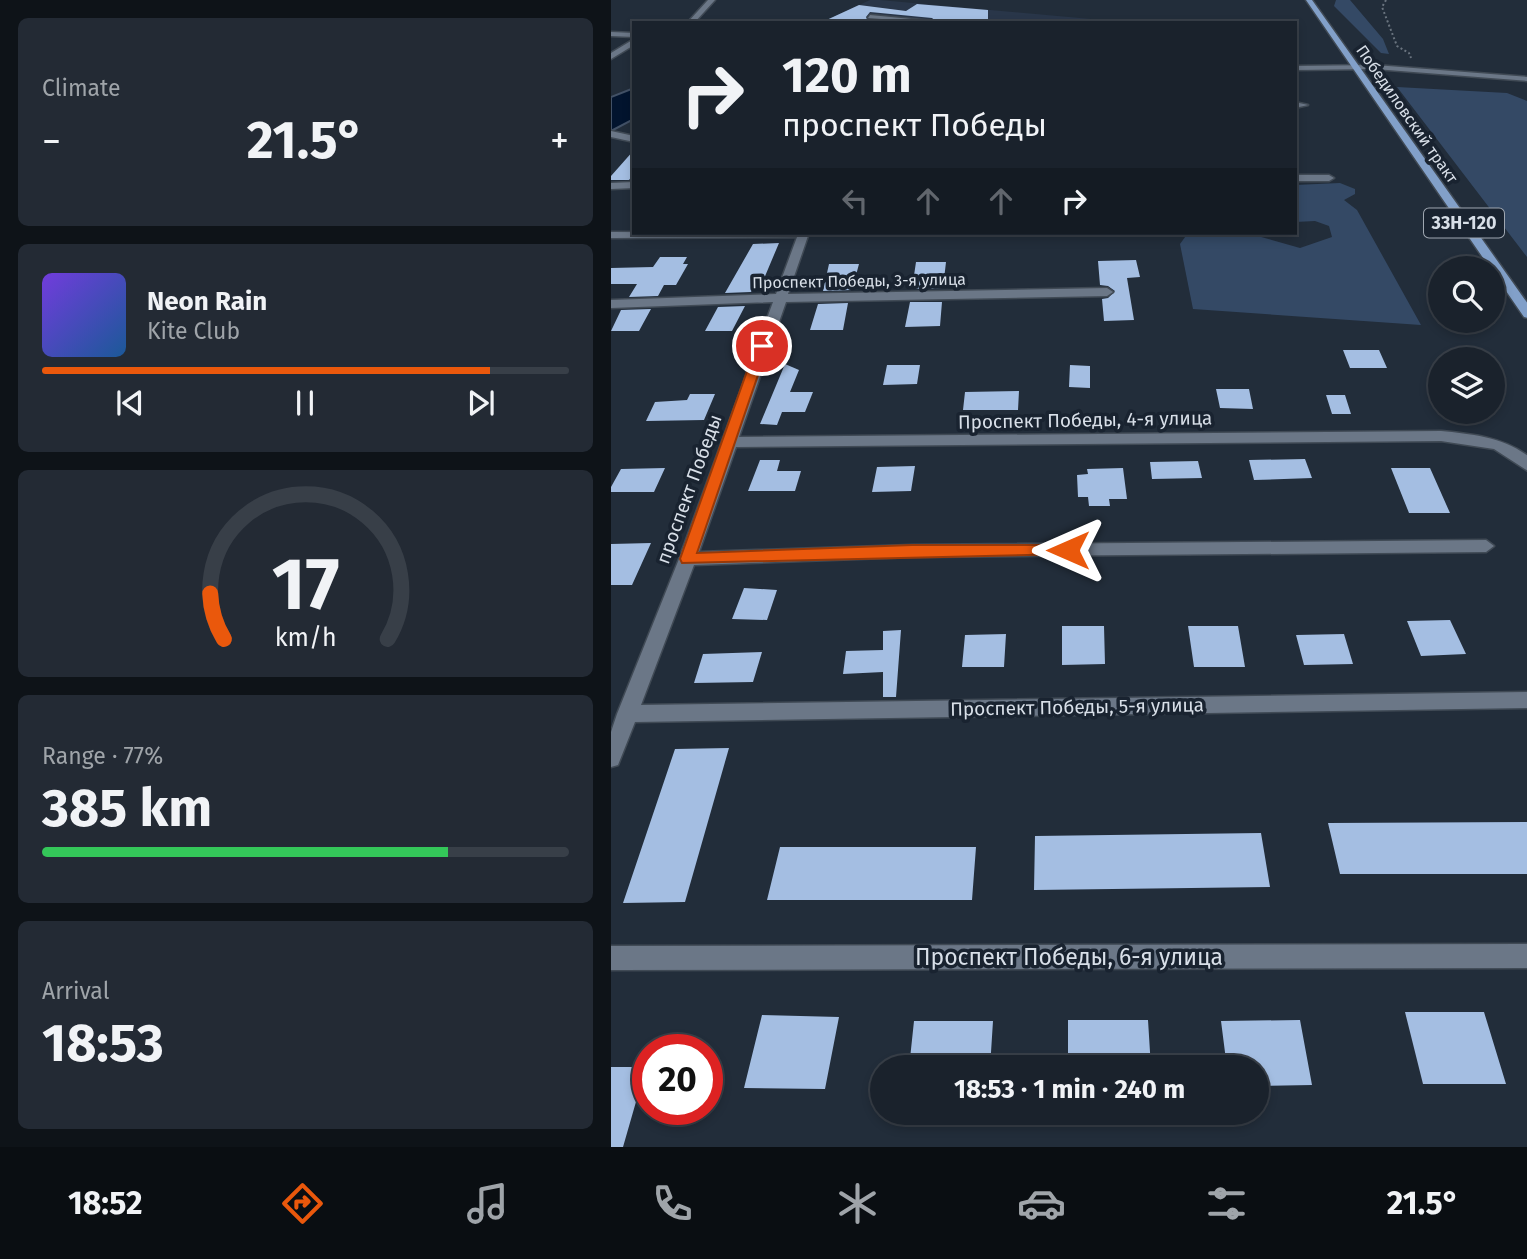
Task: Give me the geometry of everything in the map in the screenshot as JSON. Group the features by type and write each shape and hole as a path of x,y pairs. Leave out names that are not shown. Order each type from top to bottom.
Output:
{"main road":[{"name":"Победиловский тракт","path":"1309,0 1527,314"}],"street":[{"path":"692,21 712,0"},
{"path":"870,17 911,21"},
{"path":"611,34 632,35"},
{"path":"611,57 632,42"},
{"path":"1297,68 1354,66 1527,79"},
{"path":"611,134 632,139"},
{"path":"1297,178 1329,178"},
{"path":"611,186 632,185"},
{"path":"611,235 632,235"},
{"name":"проспект Победы","path":"611,758 687,559 802,235"},
{"name":"Проспект Победы, 3-я улица","path":"611,304 1107,292"},
{"name":"Проспект Победы, 4-я улица","path":"729,442 1441,436 1493,444 1509,450 1527,466"},
{"path":"687,559 912,551 1486,546"},
{"name":"Проспект Победы, 5-я улица","path":"627,714 1527,700"},
{"name":"Проспект Победы, 6-я улица","path":"611,958 1527,956"}],"path":[{"path":"1386,0 1382,7 1397,46 1410,53 1407,70"}],"shaded area":[{"path":"870,0 1091,19 1089,21 824,21"},
{"path":"1336,0 1350,0 1383,39 1389,54 1381,53 1334,6"},
{"path":"1397,87 1507,93 1527,101 1527,257"},
{"path":"632,89 632,120 611,131 611,97"},
{"path":"1340,183 1355,189 1355,194 1344,200 1357,210 1421,325 1193,309 1180,244 1187,235 1254,235 1300,248 1332,237 1329,226 1315,221 1297,222 1297,185"}],"building":[{"path":"917,4 988,10 988,19 936,21 932,18 870,12 866,17 868,21 824,21 859,5 906,11"},
{"path":"632,152 632,176 629,180 611,180 611,176"},
{"path":"779,243 763,281 756,281 751,292 725,293 753,244"},
{"path":"660,257 687,257 683,264 688,264 676,285 664,285 658,296 629,297 637,284 611,284 611,268 653,267"},
{"path":"1136,260 1140,277 1127,278 1134,320 1104,321 1102,299 1108,298 1115,291 1100,285 1098,261"},
{"path":"916,262 946,262 943,288 912,289"},
{"path":"829,264 859,264 852,290 823,291"},
{"path":"910,302 942,302 940,326 905,327"},
{"path":"848,303 843,330 810,330 818,304"},
{"path":"745,306 732,331 705,331 718,307"},
{"path":"651,309 639,331 611,331 621,310"},
{"path":"1343,350 1379,350 1387,368 1350,368"},
{"path":"785,364 799,370 790,392 813,392 805,412 782,412 777,425 760,424"},
{"path":"887,365 920,365 917,384 883,385"},
{"path":"1070,365 1090,366 1090,388 1069,387"},
{"path":"1216,389 1249,389 1253,409 1220,408"},
{"path":"1019,391 1018,410 963,410 965,392"},
{"path":"690,394 715,394 704,420 646,421 655,402 687,400"},
{"path":"1326,395 1345,395 1351,414 1332,414"},
{"path":"1305,459 1312,478 1254,480 1249,460"},
{"path":"760,460 780,460 777,471 801,471 795,491 748,491"},
{"path":"1198,461 1202,478 1152,479 1150,462"},
{"path":"915,466 911,491 872,492 877,467"},
{"path":"665,468 654,492 611,492 621,469"},
{"path":"1123,468 1127,499 1109,499 1110,506 1089,506 1088,497 1078,497 1077,475 1088,474 1087,469"},
{"path":"1391,468 1430,468 1450,513 1409,513"},
{"path":"651,543 632,585 611,585 611,544"},
{"path":"744,588 777,590 767,620 732,619"},
{"path":"1450,620 1466,654 1421,656 1407,621"},
{"path":"1062,626 1104,626 1105,664 1062,665"},
{"path":"1188,626 1238,626 1245,667 1194,667"},
{"path":"901,630 896,697 883,697 883,672 843,674 846,651 883,650 883,631"},
{"path":"1006,634 1004,667 962,667 965,635"},
{"path":"1344,634 1353,664 1304,665 1296,635"},
{"path":"762,652 753,682 694,683 703,654"},
{"path":"729,748 685,902 623,903 675,749"},
{"path":"1527,822 1527,874 1340,874 1328,823"},
{"path":"1261,833 1270,887 1034,890 1035,836"},
{"path":"780,847 976,847 972,900 767,900"},
{"path":"1405,1012 1484,1012 1506,1084 1423,1084"},
{"path":"762,1015 839,1017 825,1089 744,1088"},
{"path":"1068,1020 1148,1020 1150,1055 1068,1055"},
{"path":"1300,1020 1312,1085 1269,1086 1269,1055 1225,1055 1221,1021"},
{"path":"914,1021 993,1021 991,1055 910,1055"},
{"path":"611,1067 632,1067 632,1116 623,1147 611,1147"}],"route":[{"path":"762,346 687,559 912,551 1068,550"}]}
